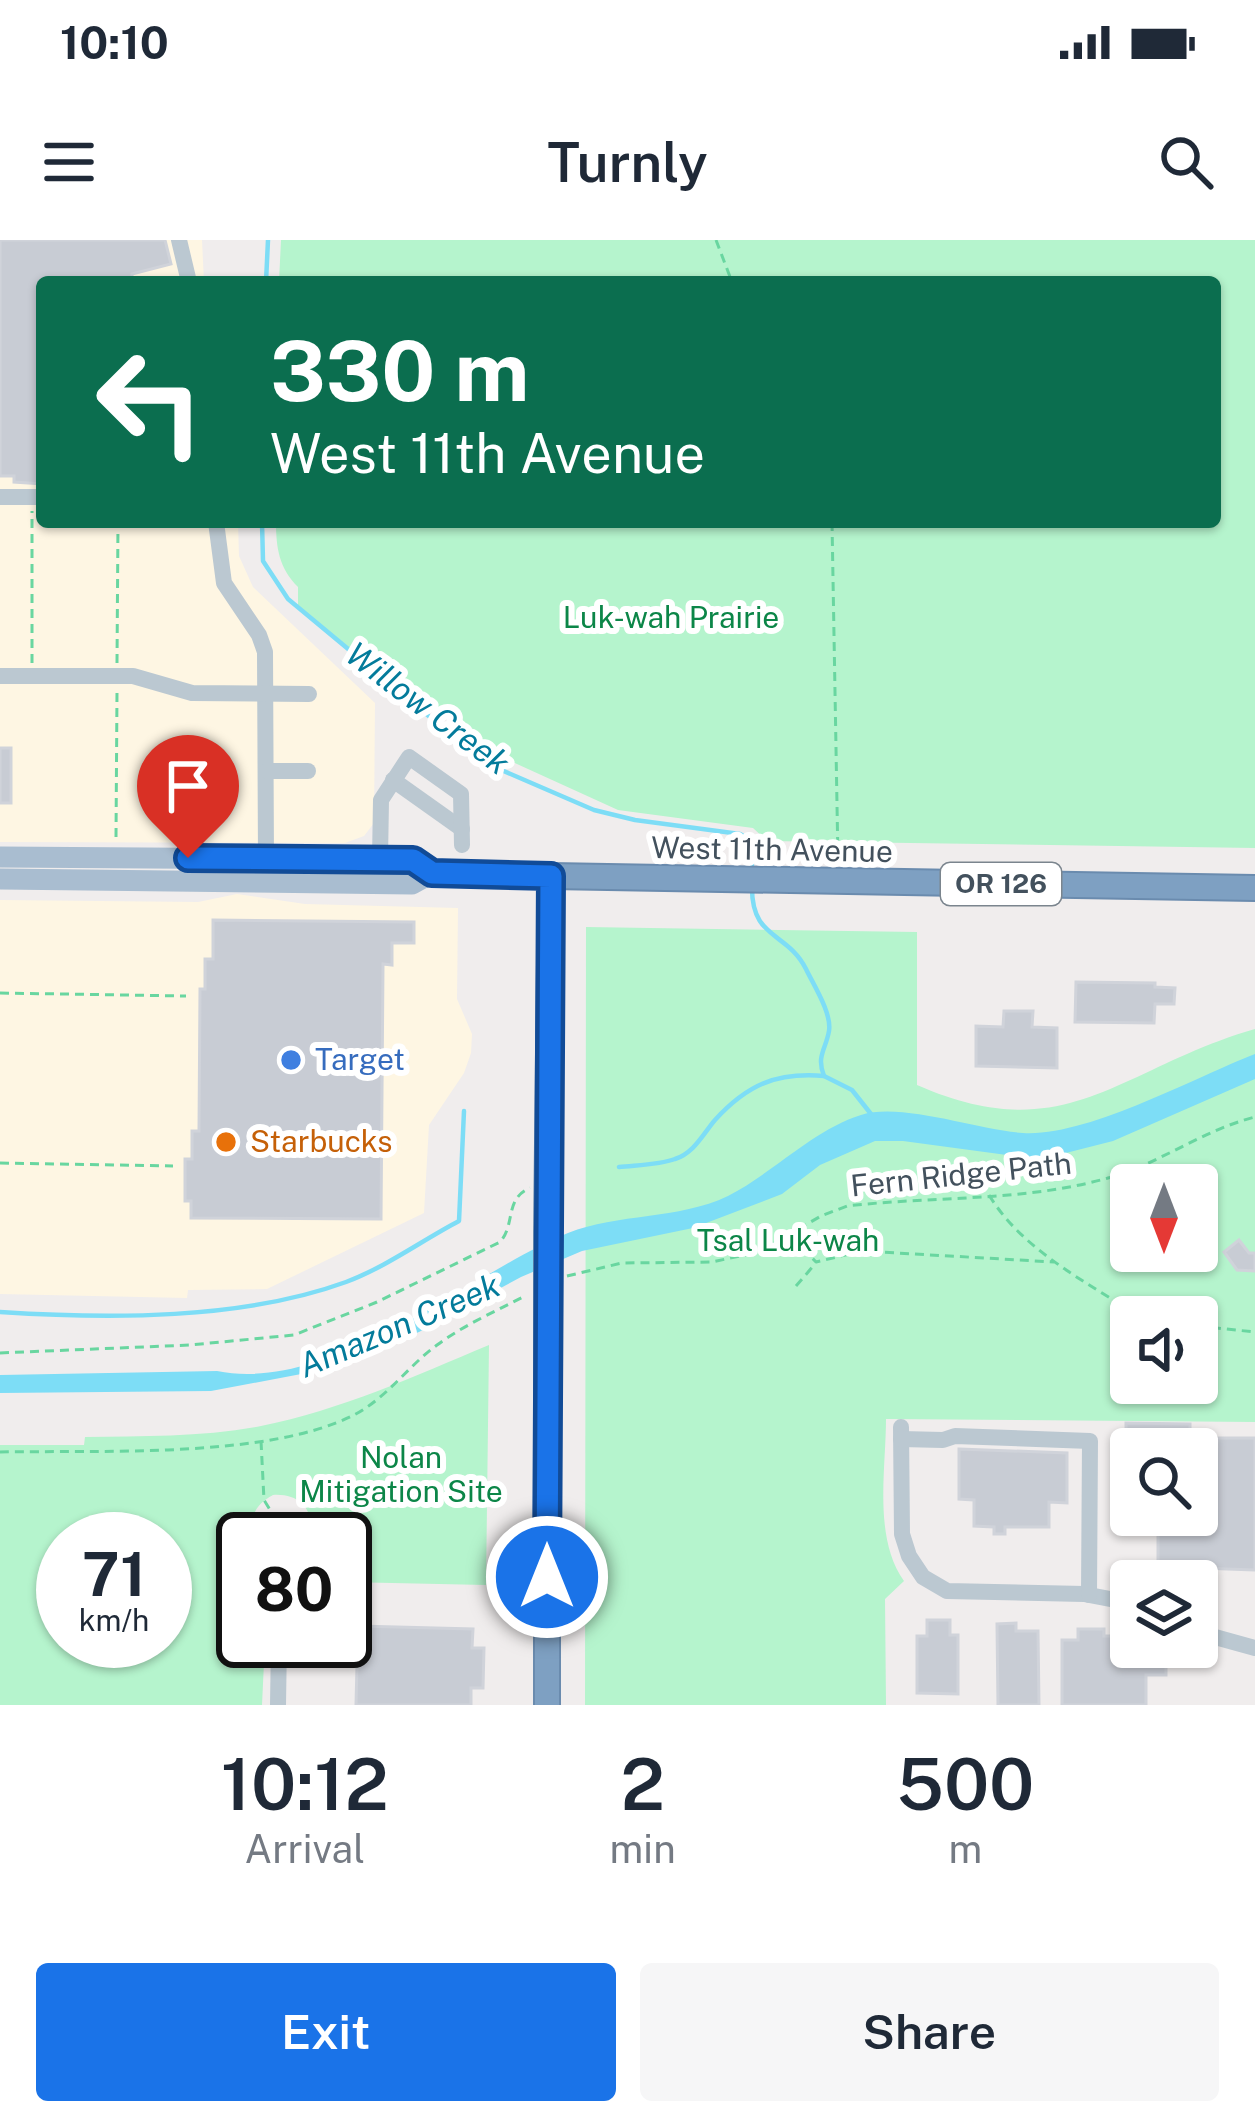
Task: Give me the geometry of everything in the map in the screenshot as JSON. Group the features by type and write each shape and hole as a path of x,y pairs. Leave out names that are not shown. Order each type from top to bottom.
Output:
{"highway":[{"name":"West 11th Avenue","path":"551,876 1255,888"},
{"path":"548,1705 544,1289 551,876"}],"main road":[{"name":"West 11th Avenue","path":"0,857 413,860 432,873"},
{"path":"187,880 194,869 236,869 257,860"},
{"name":"West 11th Avenue","path":"0,879 412,884 432,873 551,876"}],"street":[{"path":"179,240 188,276"},
{"path":"0,497 36,497"},
{"path":"216,528 224,583 263,643 266,771 257,860"},
{"path":"0,676 133,676 192,693 309,694"},
{"path":"380,859 381,800 393,780 409,757 460,792 462,837 393,780"},
{"path":"266,771 308,771"},
{"path":"1089,1595 1090,1441 902,1433 902,1534 923,1577 947,1592 1110,1600"},
{"path":"1218,1638 1255,1648"},
{"path":"278,1705 279,1668"}],"path":[{"path":"716,240 730,276"},
{"path":"32,676 36,528"},
{"path":"832,528 840,823 837,881"},
{"path":"0,993 186,996"},
{"name":"Fern Ridge Path","path":"0,1452 176,1448 326,1427 374,1404 434,1347 595,1266 644,1260 712,1262 769,1249 821,1216 847,1206 1035,1193 1112,1178 1255,1117"},
{"path":"0,1163 173,1166"},
{"path":"0,1353 294,1335 377,1302 500,1242 509,1232 510,1208 519,1193 548,1180"},
{"path":"989,1195 1018,1231 1054,1262 1110,1298"},
{"path":"790,1235 816,1262"},
{"path":"796,1286 816,1262 862,1251 1054,1262"},
{"path":"1218,1328 1255,1332"},
{"path":"261,1439 264,1500 270,1512"}],"shaded area":[{"path":"0,240 202,240 204,276 36,276 36,528 238,528 239,556 253,587 375,703 374,823 364,836 345,843 0,842"},
{"path":"237,894 305,904 458,908 457,999 472,1034 471,1053 464,1073 429,1125 424,1213 267,1289 188,1290 187,1298 0,1294 0,900 198,902"}],"green space":[{"name":"Luk-wah Prairie","path":"281,240 1255,240 1255,848 767,841 753,828 618,810 506,759 441,710 417,710 298,606 298,587 283,565 277,540 276,528 1221,528 1221,276 279,276"},
{"name":"Tsal Luk-wah","path":"586,927 917,932 917,1085 969,1103 1014,1110 1054,1107 1091,1096 1255,1029 1255,1422 886,1419 885,1524 894,1564 904,1581 885,1599 886,1705 585,1705"},
{"name":"Nolan Mitigation Site","path":"489,1345 486,1585 372,1583 372,1512 307,1512 292,1497 273,1495 255,1512 216,1512 216,1668 264,1668 262,1705 0,1705 0,1445 84,1445 85,1437 239,1430 349,1402"}],"water":[{"name":"Amazon Creek","path":"1255,1054 1255,1079 1113,1141 1054,1156 1029,1158 875,1141 820,1165 782,1194 693,1228 582,1251 521,1277 419,1332 317,1371 211,1391 0,1393 0,1375 261,1373 306,1365 352,1349 568,1233 689,1209 728,1196 826,1131 861,1115 897,1112 1005,1131 1049,1132 1140,1104"}],"building":[{"path":"0,240 165,240 171,264 132,276 36,276 36,484 0,476"},
{"path":"0,748 11,748 11,803 0,803"},
{"name":"Target","path":"213,920 414,922 414,943 392,943 392,965 383,964 381,1219 191,1218 191,1201 185,1201 185,1159 192,1159 192,1131 199,1131 200,989 205,989 205,959 213,959"},
{"path":"1076,982 1155,983 1155,987 1175,988 1174,1004 1155,1004 1154,1023 1075,1022"},
{"path":"1004,1011 1033,1011 1032,1027 1057,1028 1057,1068 976,1066 976,1026 1003,1027"},
{"path":"1239,1240 1249,1253 1255,1253 1255,1271 1237,1270 1224,1252"},
{"path":"1126,1423 1190,1424 1190,1428 1126,1428"},
{"path":"1218,1438 1255,1438 1255,1570 1218,1569 1218,1560 1158,1560 1158,1536 1218,1536"},
{"path":"959,1449 1067,1453 1067,1503 1049,1502 1049,1527 1005,1527 1005,1534 994,1534 994,1527 974,1526 974,1500 959,1499"},
{"path":"927,1620 950,1620 950,1635 958,1635 958,1694 917,1693 917,1636 927,1636"},
{"path":"1016,1623 1016,1631 1038,1631 1039,1705 998,1705 997,1624"},
{"path":"372,1626 473,1629 472,1648 484,1648 483,1688 471,1688 471,1705 356,1705 357,1668 372,1668"},
{"path":"1078,1629 1104,1629 1104,1636 1110,1636 1110,1668 1166,1668 1166,1675 1146,1675 1146,1705 1062,1705 1062,1640 1078,1640"}],"waterway":[{"name":"Willow Creek","path":"266,276 268,240"},
{"name":"Willow Creek","path":"262,528 263,561 288,599 499,769 594,810 740,834 751,840 752,869"},
{"name":"Willow Creek","path":"752,886 757,916 798,957 825,1007 829,1024 821,1058 824,1076 852,1090 871,1114"},
{"path":"619,1167 682,1156 727,1108 764,1083 791,1076 824,1076"},
{"path":"0,1312 130,1316 220,1310 306,1294 361,1276 459,1221 464,1111"}],"place":[{"name":"Target","path":"291,1060"},
{"name":"Starbucks","path":"226,1142"}],"route":[{"path":"188,858 413,860 432,873 551,876 547,1577"}]}
